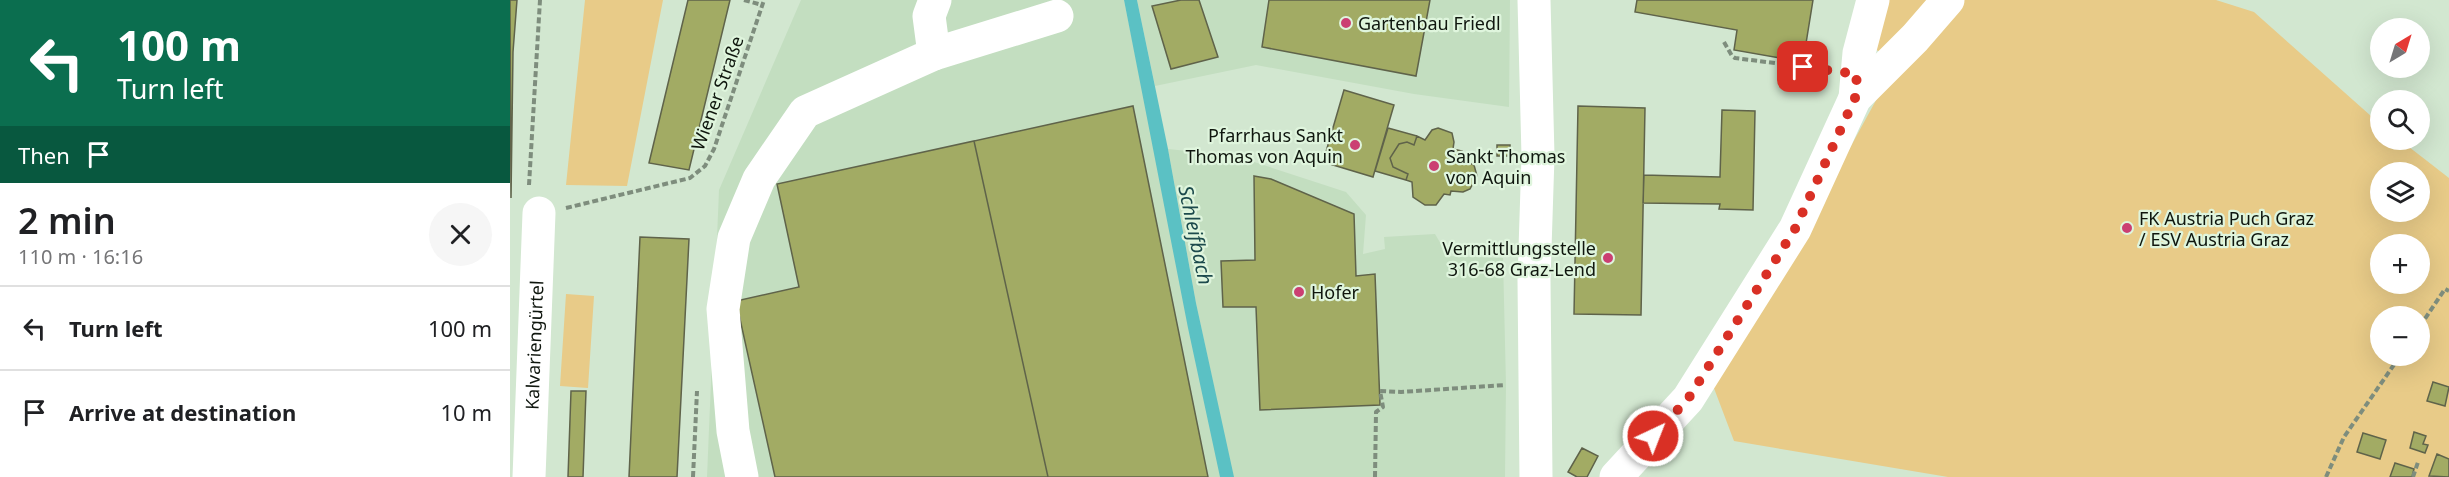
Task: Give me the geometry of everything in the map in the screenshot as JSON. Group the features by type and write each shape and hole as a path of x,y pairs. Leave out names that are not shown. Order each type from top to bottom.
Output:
{"street":[{"path":"934,54 929,16 935,0"},
{"path":"1534,0 1538,156 1534,280 1536,477"},
{"path":"1616,477 1688,399 1795,229 1856,86 1859,53 1873,0"},
{"path":"1856,86 1915,38 1947,0"},
{"path":"742,477 733,431 723,309 735,238 759,179 805,112 934,54 1057,16"},
{"name":"Kalvariengürtel","path":"529,477 524,251 534,201"}],"path":[{"path":"534,201 540,0"},
{"path":"744,0 763,2"},
{"name":"Wiener Straße","path":"534,201 690,178 705,166 714,149 763,2"},
{"path":"1724,42 1735,58 1856,86"},
{"path":"2430,311 2445,289 2449,291"},
{"path":"2326,477 2344,437 2393,366"},
{"path":"1375,477 1376,412 1383,407 1380,391 1401,392 1513,384"},
{"path":"2413,477 2418,462"}],"shaded area":[{"path":"585,0 663,0 627,186 566,185"},
{"path":"801,0 1124,0 1221,477 707,477 719,190"},
{"path":"1137,0 1510,0 1509,107 1414,94 1256,65 1155,86"},
{"path":"1878,0 1932,0 1884,54 1867,45"},
{"name":"FK Austria Puch Graz / ESV Austria Graz","path":"1962,0 2216,0 2254,12 2370,115 2370,150 2413,150 2428,162 2370,162 2370,222 2430,222 2430,163 2449,178 2449,477 1948,477 1734,441 1712,383 1782,272 1886,82"},
{"path":"1168,149 1236,156 1346,192 1366,215 1363,254 1385,249 1384,237 1435,234 1448,256 1503,258 1506,385 1505,477 1233,477 1196,303"},
{"path":"566,294 594,296 588,388 560,386"}],"water":[{"path":"1124,0 1137,0 1168,149 1196,303 1234,477 1220,477 1188,328"}],"building":[{"path":"510,0 517,0 513,52 511,198"},
{"path":"688,0 730,0 689,170 649,163"},
{"path":"1181,0 1199,0 1218,57 1171,69 1152,6"},
{"name":"Gartenbau Friedl","path":"1269,0 1430,0 1416,76 1262,47"},
{"path":"1637,0 1813,0 1803,62 1734,50 1737,30 1635,12"},
{"name":"Pfarrhaus Sankt Thomas von Aquin","path":"1344,90 1394,105 1373,177 1323,162"},
{"path":"1133,106 1208,477 1048,477 974,141"},
{"name":"Vermittlungsstelle 316-68 Graz-Lend","path":"1578,106 1645,108 1641,315 1574,314"},
{"path":"1722,110 1755,111 1753,210 1719,209 1720,204 1643,203 1644,175 1720,177"},
{"path":"1388,128 1417,136 1414,145 1407,142 1399,144 1390,158 1393,167 1408,174 1406,180 1375,171"},
{"name":"Sankt Thomas von Aquin","path":"1438,128 1452,133 1453,149 1462,151 1461,159 1474,165 1477,176 1470,189 1463,192 1451,191 1450,195 1444,194 1436,205 1425,205 1413,197 1412,182 1406,180 1408,174 1393,167 1390,158 1399,144 1407,142 1414,145 1417,136 1425,140 1432,130"},
{"path":"974,141 1048,477 775,477 736,301 799,287 777,184"},
{"path":"1497,145 1510,145 1510,156 1497,156"},
{"name":"Hofer","path":"1254,176 1271,179 1354,214 1356,276 1375,274 1380,405 1260,410 1256,307 1223,307 1221,261 1255,260"},
{"path":"640,237 689,239 677,477 629,477"},
{"path":"2433,382 2449,387 2445,406 2427,401"},
{"path":"571,391 586,391 583,477 568,477"},
{"path":"2414,432 2426,436 2423,444 2428,445 2425,453 2410,448"},
{"path":"2363,433 2386,440 2380,459 2357,452"},
{"path":"1582,448 1598,456 1587,477 1577,477 1568,472"},
{"path":"2437,454 2449,459 2449,477 2429,476"},
{"path":"2395,463 2414,469 2412,477 2390,477"}],"place":[{"name":"Gartenbau Friedl","path":"1346,23"},
{"name":"Pfarrhaus Sankt Thomas von Aquin","path":"1355,145"},
{"name":"Sankt Thomas von Aquin","path":"1434,166"},
{"name":"FK Austria Puch Graz / ESV Austria Graz","path":"2127,228"},
{"name":"Vermittlungsstelle 316-68 Graz-Lend","path":"1608,258"},
{"name":"Hofer","path":"1299,292"}],"route":[{"path":"1653,436 1688,399 1795,229 1855,98 1857,74 1803,67"}],"water label":[{"name":"Schleifbach","path":"1196,235"}]}
